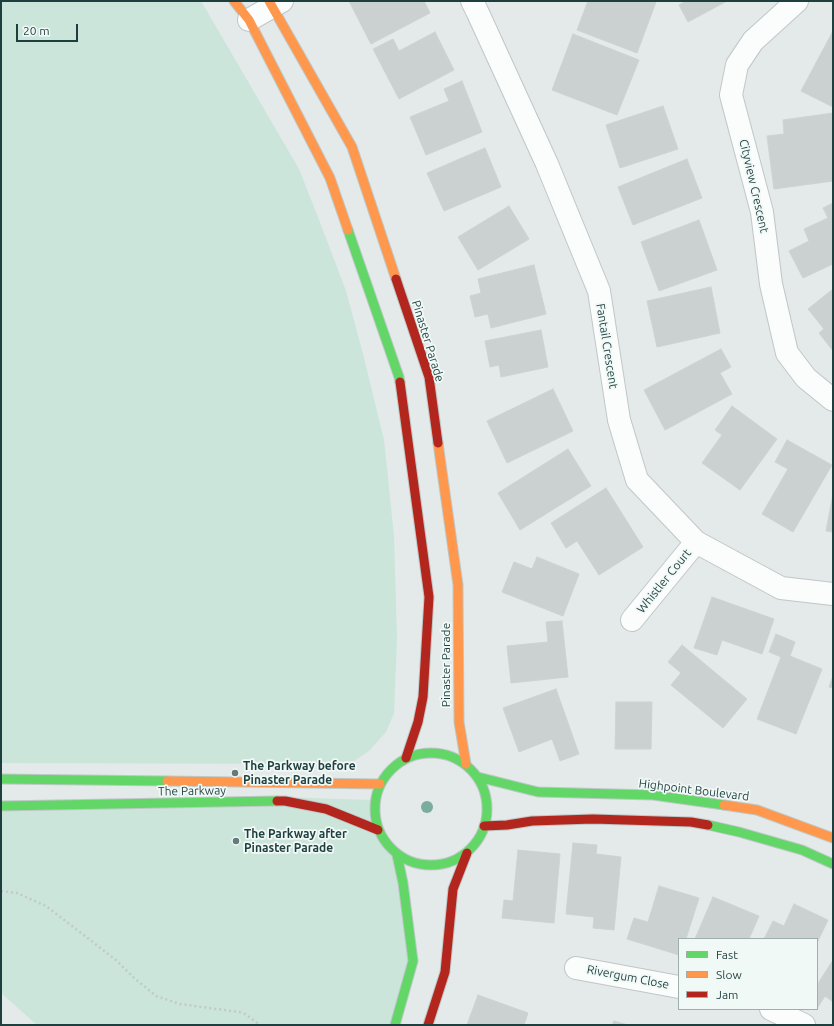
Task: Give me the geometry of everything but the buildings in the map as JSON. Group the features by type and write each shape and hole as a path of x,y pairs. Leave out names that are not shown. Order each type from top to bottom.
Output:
{"street":[{"name":"Pinaster Parade","path":"234,1 249,20 330,178 399,377 429,597 423,698 418,722 406,758"},
{"name":"Fantail Crescent","path":"472,1 548,164 599,291 619,420 637,480 696,542 781,588 833,594"},
{"name":"Cityview Crescent","path":"797,1 753,41 736,65 731,95 762,212 771,284 787,354 806,378 833,400"},
{"name":"Pinaster Parade","path":"275,3 352,147 429,377 458,585 458,722 466,764"},
{"path":"249,20 275,3"},
{"name":"Whistler Court","path":"632,620 696,542"},
{"path":"421,753 437,753 452,756 466,764 478,777 485,793 487,810 484,826 478,840 467,852 450,862 432,866 414,863 398,855 386,844 378,830 374,814 375,799 380,784 391,769 406,758 421,753"},
{"name":"Highpoint Boulevard","path":"478,777 538,792 653,794 757,810 833,838"},
{"name":"The Parkway","path":"1,779 380,784"},
{"name":"The Parkway","path":"1,806 285,801 326,809 378,830"},
{"path":"484,826 507,825 532,821 593,819 691,822 746,834 802,850 833,864"},
{"path":"428,1025 444,972 453,889 467,852"},
{"path":"395,1025 413,961 398,855"},
{"name":"Rivergum Close","path":"576,968 678,987"},
{"path":"773,1010 804,1025"}],"path":[{"path":"1,891 16,893 46,906 116,960 133,977 156,996 180,1004 239,1012 245,1014 260,1025"}],"green space":[{"path":"1,1 201,1 299,169 346,291 363,354 384,440 394,536 397,637 394,713 386,732 369,751 354,761 312,764 1,763"},
{"path":"247,796 373,800 375,824 397,855 414,961 396,1025 37,1025 1,993 1,811"}],"traffic: fast":[{"path":"348,230 400,382"},
{"path":"431,753 452,757 471,769 483,788 487,809 483,830 471,849 452,861 431,865 410,861 391,849 379,830 375,809 379,788 391,769 410,757 431,753"},
{"path":"478,777 538,792 653,795 724,805"},
{"path":"1,779 167,781"},
{"path":"1,806 277,801"},
{"path":"708,825 739,832 802,850 833,864"},
{"path":"395,1025 413,961 403,883 397,855"}],"traffic: slow":[{"path":"234,1 249,20 330,178 348,230"},
{"path":"269,1 352,147 396,279"},
{"path":"438,443 458,585 459,722 466,764"},
{"path":"167,781 380,784"},
{"path":"724,805 757,810 833,838"}],"traffic: jam":[{"path":"396,279 429,377 438,443"},
{"path":"400,382 429,597 423,697 418,722 406,758"},
{"path":"277,801 285,801 326,809 378,830"},
{"path":"484,826 507,825 532,821 593,819 691,822 708,825"},
{"path":"428,1025 445,972 453,889 467,853"}],"place":[{"name":"The Parkway before Pinaster Parade","path":"235,773"},
{"name":"The Parkway after Pinaster Parade","path":"236,841"}]}
